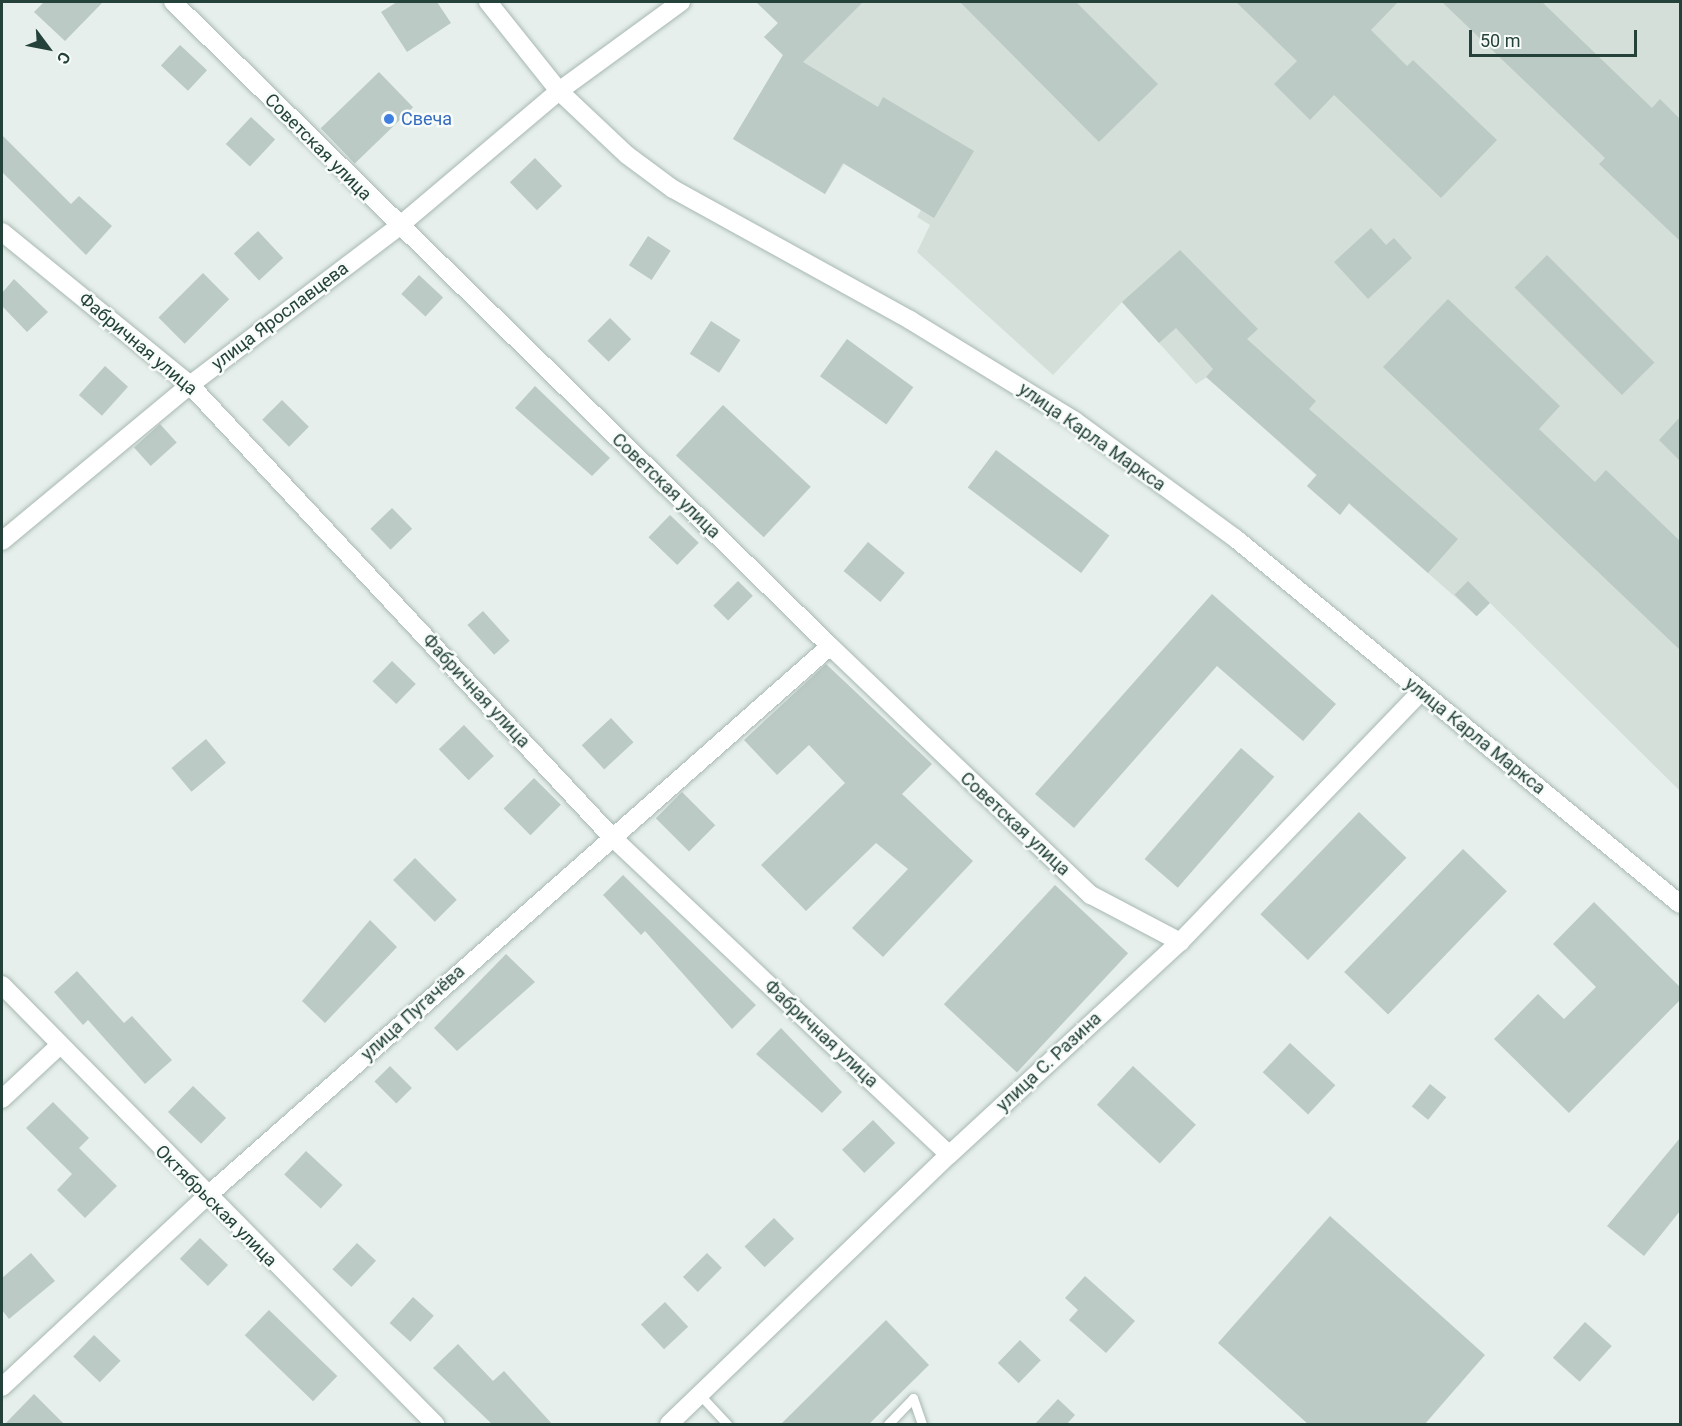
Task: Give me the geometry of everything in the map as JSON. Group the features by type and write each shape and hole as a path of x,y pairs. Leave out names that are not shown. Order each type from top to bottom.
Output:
{"street":[{"name":"Советская улица","path":"173,2 398,227 830,646 1091,895 1180,942"},
{"name":"улица Карла Маркса","path":"488,2 559,91 673,189 910,320 1075,421 1235,538 1680,904"},
{"name":"улица Ярославцева","path":"2,541 190,385 398,227 559,91 681,2"},
{"name":"Фабричная улица","path":"2,232 190,385 612,837 949,1155"},
{"name":"улица Пугачёва","path":"2,1386 206,1197 830,646"},
{"name":"улица С. Разина","path":"669,1425 949,1155 1180,942 1421,692"},
{"name":"Октябрьская улица","path":"2,984 206,1197 435,1425"},
{"path":"2,1100 60,1046"}],"lane":[{"path":"699,1395 727,1425"},
{"path":"888,1425 913,1398 922,1425"}],"shaded area":[{"path":"768,2 1680,2 1680,791 1490,603 1477,616 1349,504 1340,515 1307,486 1316,475 1207,377 1196,384 1122,302 1053,375 917,252 930,225 917,217 921,210 844,164 825,194 793,175 796,168 770,152 766,159 733,139 783,55 764,37 778,23 762,7"}],"building":[{"path":"44,2 103,2 65,41 34,12"},
{"path":"397,2 437,2 451,23 407,52 381,12"},
{"path":"756,2 863,2 803,62 878,107 883,97 974,151 934,218 843,163 825,194 733,139 783,55 764,37 778,23"},
{"path":"960,2 1076,2 1158,84 1099,142"},
{"path":"1236,2 1398,2 1371,30 1407,66 1413,60 1497,140 1441,198 1334,95 1310,120 1274,84 1297,61"},
{"path":"1442,2 1542,2 1652,108 1660,99 1680,119 1680,241 1599,164 1605,158"},
{"path":"180,45 207,70 188,91 161,65"},
{"path":"379,72 413,107 355,164 321,128"},
{"path":"251,117 275,140 250,167 226,144"},
{"path":"2,135 71,204 79,196 112,226 86,255 2,172"},
{"path":"535,158 562,186 537,210 510,182"},
{"path":"1371,228 1386,245 1394,238 1412,258 1368,299 1334,262"},
{"path":"258,231 283,258 259,281 234,254"},
{"path":"648,236 671,251 652,280 629,265"},
{"path":"1180,250 1258,329 1247,339 1316,401 1309,409 1458,539 1428,573 1349,503 1340,515 1307,486 1317,475 1206,377 1213,369 1176,328 1159,343 1122,302"},
{"path":"1547,255 1654,362 1622,395 1514,288"},
{"path":"203,273 229,299 185,344 158,318"},
{"path":"419,275 443,298 425,317 401,294"},
{"path":"14,279 48,312 27,332 2,306 2,293"},
{"path":"1448,299 1560,406 1539,429 1595,482 1606,470 1680,541 1680,650 1383,367"},
{"path":"610,318 631,339 609,362 587,341"},
{"path":"711,321 740,340 719,373 690,354"},
{"path":"847,339 913,387 886,424 820,376"},
{"path":"105,366 128,387 102,416 79,395"},
{"path":"535,386 610,458 592,476 515,408"},
{"path":"282,400 309,427 289,447 262,420"},
{"path":"723,405 811,487 764,537 676,455"},
{"path":"1680,417 1680,461 1659,440"},
{"path":"160,424 177,443 151,466 134,447"},
{"path":"996,450 1109,535 1081,573 968,488"},
{"path":"392,508 412,529 391,550 370,529"},
{"path":"670,515 699,543 677,565 648,537"},
{"path":"868,542 905,573 880,602 844,571"},
{"path":"738,581 753,596 728,621 713,606"},
{"path":"1468,581 1490,603 1476,616 1455,594"},
{"path":"1212,594 1336,704 1303,741 1217,666 1074,828 1035,794"},
{"path":"483,611 510,641 494,655 467,625"},
{"path":"392,661 416,684 396,704 373,681"},
{"path":"826,664 932,764 902,794 973,861 883,957 852,928 908,869 876,843 806,911 761,865 845,783 809,745 777,775 744,740"},
{"path":"611,718 634,742 604,769 582,745"},
{"path":"464,725 494,756 469,780 439,749"},
{"path":"206,739 226,763 191,792 172,768"},
{"path":"1241,748 1274,777 1178,888 1145,859"},
{"path":"534,778 561,805 530,835 504,808"},
{"path":"682,792 715,825 689,851 656,818"},
{"path":"1359,812 1406,858 1308,960 1260,914"},
{"path":"1463,849 1507,891 1388,1014 1344,972"},
{"path":"415,858 457,900 435,922 393,880"},
{"path":"623,875 756,1005 732,1029 645,931 641,935 603,895"},
{"path":"1055,885 1128,953 1017,1072 944,1004"},
{"path":"1594,902 1680,987 1680,1000 1569,1113 1494,1039 1538,994 1564,1019 1596,987 1553,944"},
{"path":"370,920 397,947 325,1023 302,1001"},
{"path":"506,954 535,982 457,1051 434,1028"},
{"path":"77,971 124,1023 132,1016 172,1060 145,1084 88,1020 83,1025 54,992"},
{"path":"781,1028 842,1092 822,1113 756,1054"},
{"path":"1290,1043 1335,1085 1308,1115 1263,1072"},
{"path":"390,1066 412,1088 396,1103 374,1082"},
{"path":"1133,1066 1196,1125 1160,1163 1097,1105"},
{"path":"1430,1084 1446,1097 1428,1120 1412,1107"},
{"path":"193,1086 226,1118 201,1144 168,1112"},
{"path":"53,1102 89,1138 79,1148 117,1186 85,1218 57,1190 72,1174 26,1128"},
{"path":"873,1120 895,1143 864,1173 842,1150"},
{"path":"1680,1138 1680,1211 1644,1256 1607,1226"},
{"path":"306,1151 343,1185 321,1209 284,1174"},
{"path":"1330,1216 1485,1355 1424,1425 1309,1425 1218,1343"},
{"path":"774,1218 794,1239 765,1267 745,1246"},
{"path":"200,1238 228,1265 208,1286 180,1259"},
{"path":"357,1243 376,1261 351,1287 332,1269"},
{"path":"31,1253 55,1281 9,1319 2,1310 2,1278"},
{"path":"707,1253 722,1268 698,1292 683,1277"},
{"path":"1085,1276 1135,1321 1106,1353 1069,1320 1078,1310 1065,1298"},
{"path":"413,1297 434,1316 410,1342 390,1323"},
{"path":"665,1302 688,1327 664,1349 641,1325"},
{"path":"269,1310 337,1376 313,1401 245,1335"},
{"path":"886,1320 929,1365 868,1425 780,1425"},
{"path":"1585,1322 1612,1346 1580,1382 1553,1358"},
{"path":"94,1335 121,1361 100,1382 73,1357"},
{"path":"1020,1340 1041,1360 1019,1383 998,1363"},
{"path":"458,1344 493,1381 504,1371 553,1425 493,1425 433,1368"},
{"path":"34,1394 65,1425 4,1425"},
{"path":"1058,1399 1075,1415 1066,1425 1034,1425"}],"place":[{"name":"Свеча","path":"389,119"}]}
